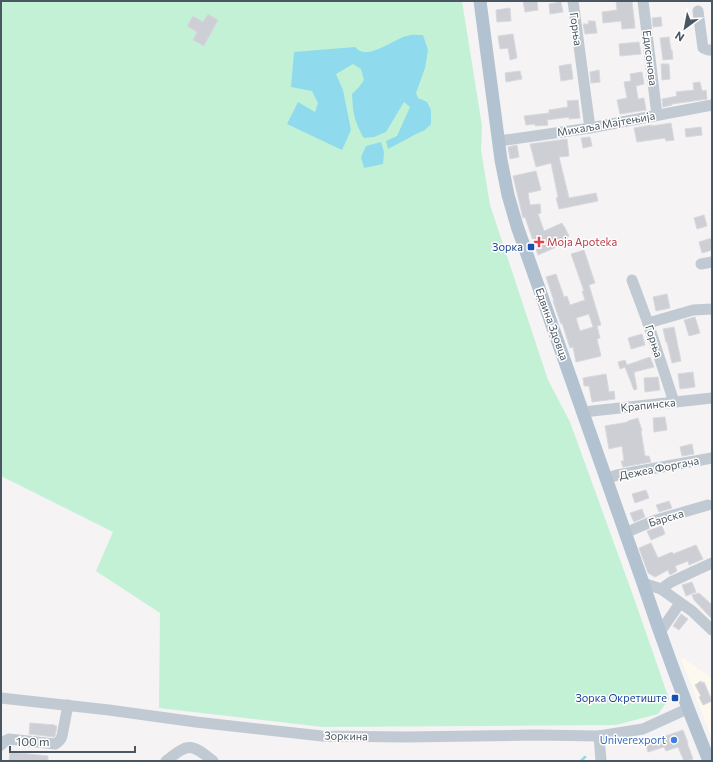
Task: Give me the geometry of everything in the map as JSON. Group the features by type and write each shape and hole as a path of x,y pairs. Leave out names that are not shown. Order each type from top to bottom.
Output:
{"main road":[{"name":"Едвина Здовца","path":"480,1 501,160 517,226 660,635 709,761"}],"street":[{"name":"Горња","path":"573,1 590,128"},
{"name":"Едисонова","path":"643,1 657,115"},
{"path":"698,10 703,48 712,50"},
{"name":"Михаља Мајтењија","path":"499,142 590,128 712,105"},
{"name":"Горња","path":"632,280 674,402"},
{"path":"648,323 693,310 712,309"},
{"name":"Крапинска","path":"583,412 712,398"},
{"name":"Дежеа Форгача","path":"606,479 617,475 712,458"},
{"name":"Барска","path":"625,533 652,521 708,505"},
{"path":"661,590 671,582 712,563"},
{"path":"643,583 661,590 692,611 712,630"},
{"path":"660,635 680,603"},
{"name":"Зоркина","path":"1,698 322,736 599,736 643,729 688,709"},
{"path":"1,745 9,739 55,744 59,742 62,736 68,705"},
{"path":"599,736 601,761"},
{"path":"166,761 183,748 193,747 213,761"}],"shaded area":[{"path":"683,658 712,678 712,739 681,659"}],"green space":[{"path":"1,1 462,1 482,126 481,150 490,205 548,380 570,422 669,699 658,714 616,725 323,727 159,708 160,613 96,571 113,532 1,476"}],"water":[{"path":"409,35 423,35 428,50 425,68 416,93 418,98 427,102 431,110 431,124 425,130 388,149 386,141 397,136 410,107 404,102 386,132 374,137 364,138 355,117 352,94 364,80 361,69 353,64 336,74 343,90 351,130 342,150 287,124 298,102 315,112 318,103 312,91 291,87 294,52 355,47 360,51 366,52 373,51"},
{"path":"381,142 384,152 383,164 364,168 361,157 366,146"}],"building":[{"path":"523,1 537,1 538,10 525,12"},
{"path":"616,1 632,1 635,28 622,29 621,21 603,23 602,12 617,10"},
{"path":"561,2 563,12 550,14 549,4"},
{"path":"510,8 511,21 497,22 496,10"},
{"path":"208,14 218,20 204,46 193,40 197,32 187,26 193,16 203,22"},
{"path":"661,17 662,26 653,27 652,18"},
{"path":"588,21 595,21 597,33 585,34 583,24 589,24"},
{"path":"513,34 517,58 510,60 508,48 500,49 498,36"},
{"path":"669,37 673,59 663,60 660,38"},
{"path":"639,42 641,54 620,56 619,44"},
{"path":"571,64 573,79 561,81 559,66"},
{"path":"661,64 669,64 670,79 662,80"},
{"path":"599,70 600,82 591,83 590,72"},
{"path":"520,71 522,79 506,82 505,73"},
{"path":"642,72 644,84 636,86 638,99 644,98 646,110 620,114 617,100 627,98 624,82 631,81 630,74"},
{"path":"700,82 702,91 706,90 707,99 672,104 663,107 662,99 677,96 676,92 694,90 693,83"},
{"path":"578,100 580,118 569,119 569,117 547,120 548,125 526,125 524,116 549,113 549,110 568,107 567,101"},
{"path":"671,123 674,140 666,141 665,138 637,142 634,128"},
{"path":"701,127 702,135 686,137 685,129"},
{"path":"590,137 592,146 583,148 581,138"},
{"path":"567,139 569,156 559,157 569,198 596,193 598,201 559,209 551,163 536,167 530,144"},
{"path":"517,145 519,157 510,159 508,147"},
{"path":"536,171 541,190 528,193 530,205 540,204 541,213 538,214 544,231 562,223 569,236 567,237 568,242 538,255 525,217 523,218 513,176"},
{"path":"704,215 707,226 697,229 694,218"},
{"path":"712,238 712,250 702,253 699,242"},
{"path":"584,250 595,283 589,285 601,325 597,326 600,338 597,339 601,356 576,362 573,347 570,348 546,277 556,274 564,297 567,296 570,305 585,300 582,291 584,291 571,254","holes":["589,314 593,327 580,331 576,318"]},
{"path":"667,294 670,308 656,311 653,297"},
{"path":"695,317 700,333 689,336 684,320"},
{"path":"674,327 681,361 672,363 663,329"},
{"path":"642,334 645,345 631,349 628,338"},
{"path":"650,357 654,367 634,372 637,389 634,390 625,367 620,369 618,362 625,360 627,365"},
{"path":"693,372 695,387 680,389 678,374"},
{"path":"606,374 609,392 614,391 615,399 592,402 589,386 584,386 583,378"},
{"path":"658,377 660,390 645,392 644,378"},
{"path":"665,417 667,430 654,432 653,418"},
{"path":"638,418 642,431 645,456 649,456 651,462 623,467 621,461 624,461 622,446 609,449 605,426 628,422"},
{"path":"692,444 694,454 682,456 680,447"},
{"path":"646,490 649,498 635,503 632,494"},
{"path":"669,501 672,508 659,512 656,505"},
{"path":"642,509 645,517 634,522 630,513"},
{"path":"662,526 665,534 651,540 647,531"},
{"path":"651,543 658,558 696,545 703,559 689,565 688,561 675,566 677,571 670,575 668,570 655,577 648,573 639,548"},
{"path":"692,582 696,592 686,596 682,585"},
{"path":"699,593 712,605 712,619 694,600 692,595"},
{"path":"681,614 688,619 679,630 673,626"},
{"path":"701,681 702,683 704,682 712,701 703,705 699,697 701,696 695,685"},
{"path":"30,723 57,726 55,736 29,734"},
{"path":"683,730 693,759 684,761 678,747 666,751 664,747 648,752 645,742"},
{"path":"10,752 48,756 48,761 9,761"}],"waterway":[{"path":"581,761 585,757"}],"place":[{"name":"Moja Apoteka","path":"539,242"},
{"name":"Зорка","path":"531,247"},
{"name":"Зорка Окретиште","path":"675,698"},
{"name":"Univerexport","path":"674,740"}]}
